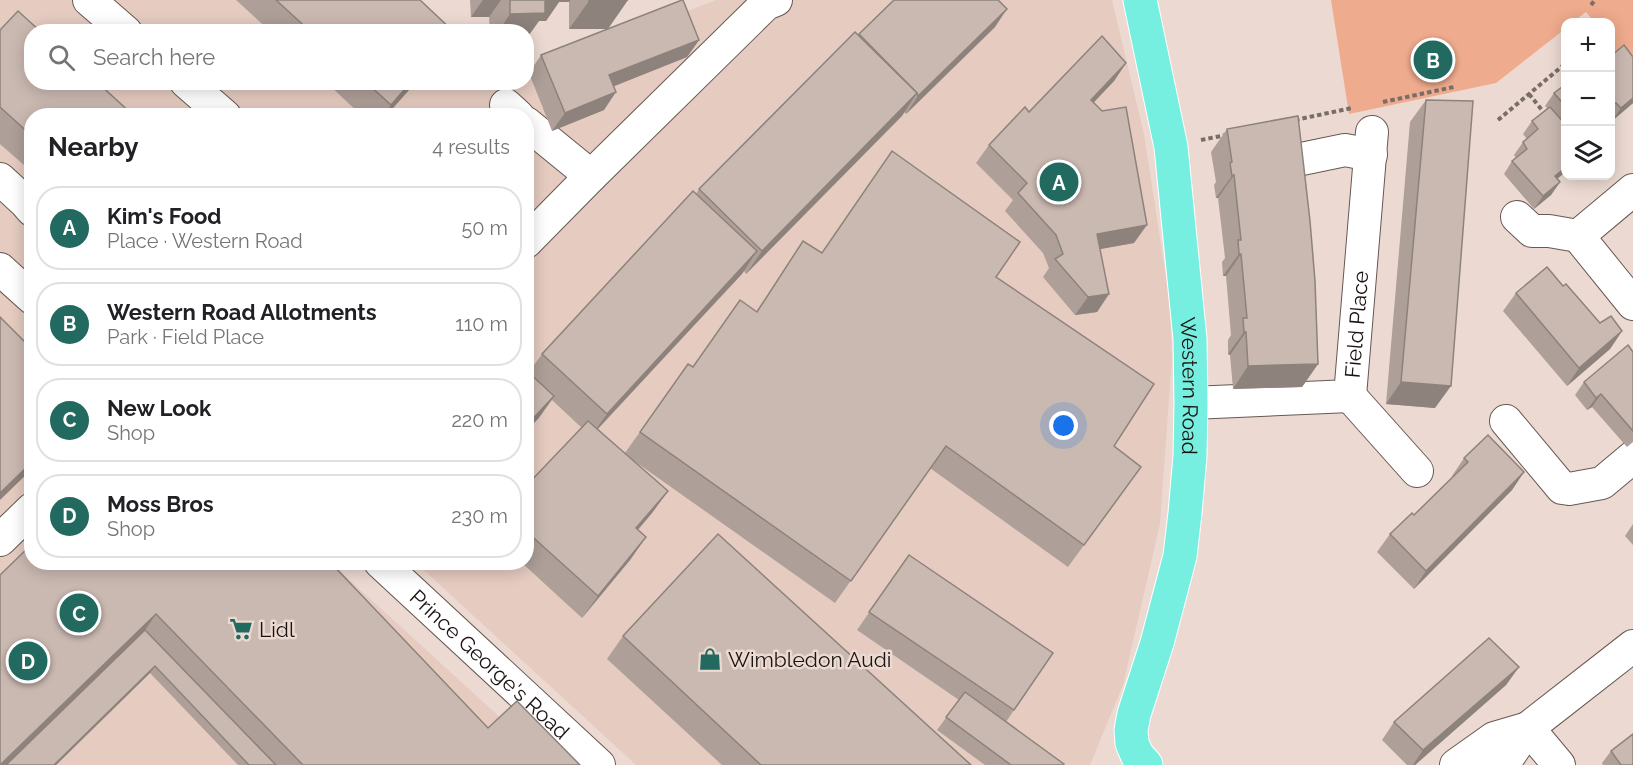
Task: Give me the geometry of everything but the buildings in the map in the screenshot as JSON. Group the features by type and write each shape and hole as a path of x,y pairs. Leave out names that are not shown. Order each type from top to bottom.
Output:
{"main road":[{"name":"Western Road","path":"1140,0 1171,147 1190,339 1191,403 1188,479 1180,556 1131,730 1132,743 1144,765"}],"street":[{"path":"89,0 117,24"},
{"path":"534,234 766,4 776,0"},
{"path":"195,90 216,108"},
{"path":"534,128 591,176"},
{"path":"1292,161 1345,150 1368,131"},
{"name":"Field Place","path":"1191,403 1350,396 1368,131"},
{"path":"0,179 24,200"},
{"path":"1578,236 1633,189"},
{"path":"1517,217 1532,231 1549,231 1578,236 1633,304"},
{"path":"0,269 24,291"},
{"path":"1350,396 1417,471"},
{"path":"1506,421 1562,488 1569,489 1602,483 1633,457"},
{"path":"0,540 24,517"},
{"name":"Prince George's Road","path":"389,570 599,765"},
{"path":"1499,765 1507,759 1528,728 1633,646"},
{"path":"1456,765 1494,738 1528,728"},
{"path":"1528,728 1558,765"}],"path":[{"path":"1591,5 1595,0"},
{"path":"1498,120 1561,67"},
{"path":"1382,102 1454,87"},
{"path":"1529,94 1551,121"},
{"path":"1293,120 1368,131"},
{"path":"1171,147 1226,135"}],"shaded area":[{"path":"0,0 388,0 415,24 24,24 24,90 534,90 534,70 716,0 1112,0 1144,134 1170,303 1172,358 1160,524 1123,685 1090,765 636,765 424,570 534,570 534,108 24,108 24,570 339,570 552,765 0,765"},
{"path":"1331,0 1633,0 1633,75 1615,50 1615,18 1591,18 1586,12 1578,18 1561,18 1561,32 1496,83 1349,114"}],"place":[{"name":"Western Road Allotments","path":"1433,60"},
{"name":"Kim's Food","path":"1059,182"},
{"name":"New Look","path":"79,613"},
{"name":"Lidl","path":"241,629"},
{"name":"Wimbledon Audi","path":"710,659"},
{"name":"Moss Bros","path":"28,661"}]}
